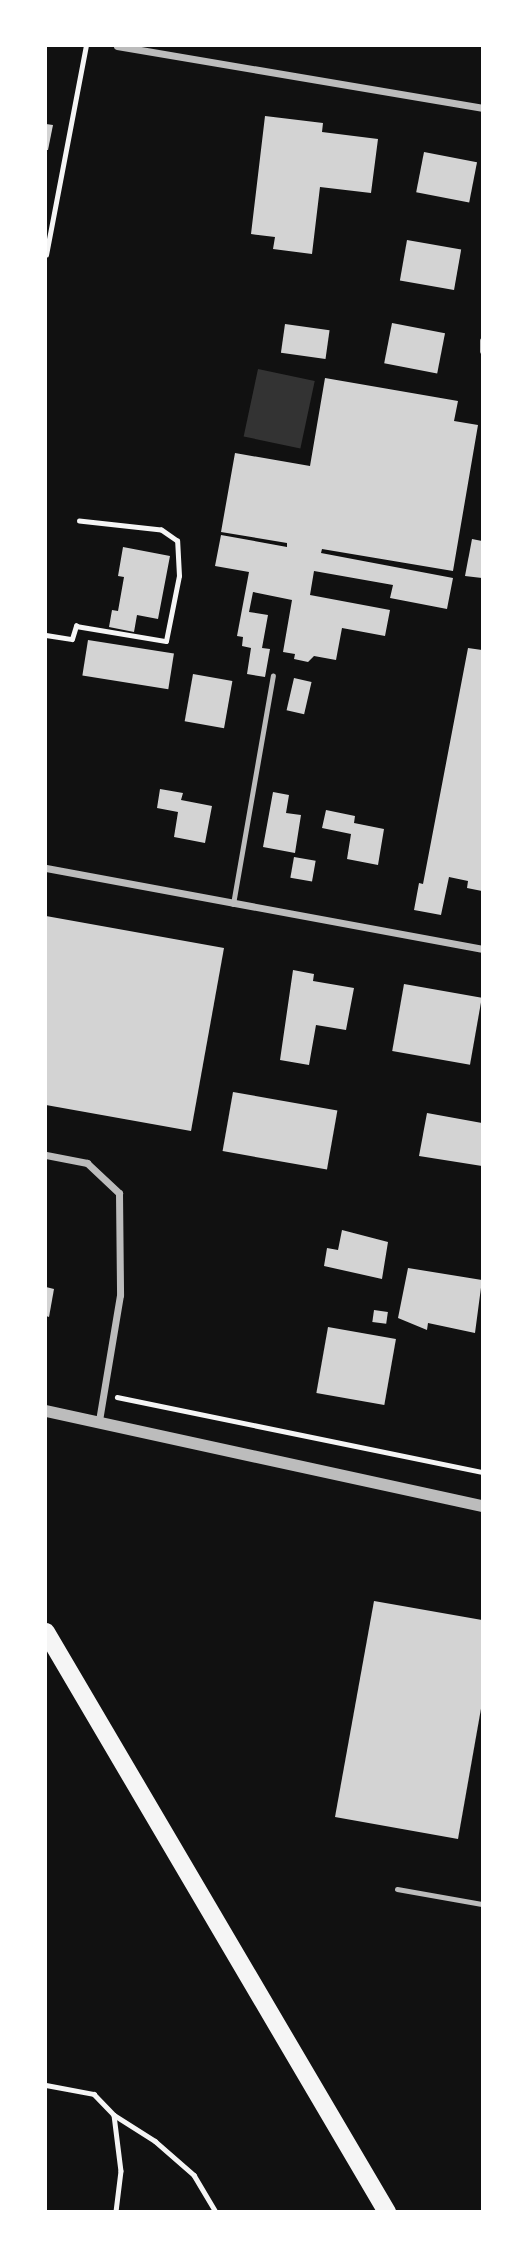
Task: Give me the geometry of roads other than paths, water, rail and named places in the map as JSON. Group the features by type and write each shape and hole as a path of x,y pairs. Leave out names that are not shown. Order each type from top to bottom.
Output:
{"main road":[{"path":"46,1632 387,2211"}],"street":[{"path":"117,46 482,108"},
{"path":"46,868 482,950"},
{"path":"46,1156 87,1163 119,1193 120,1295 99,1421"},
{"path":"46,1411 482,1506"}],"lane":[{"path":"482,340 482,351"},
{"path":"233,904 274,675"},
{"path":"397,1889 482,1904"}]}
